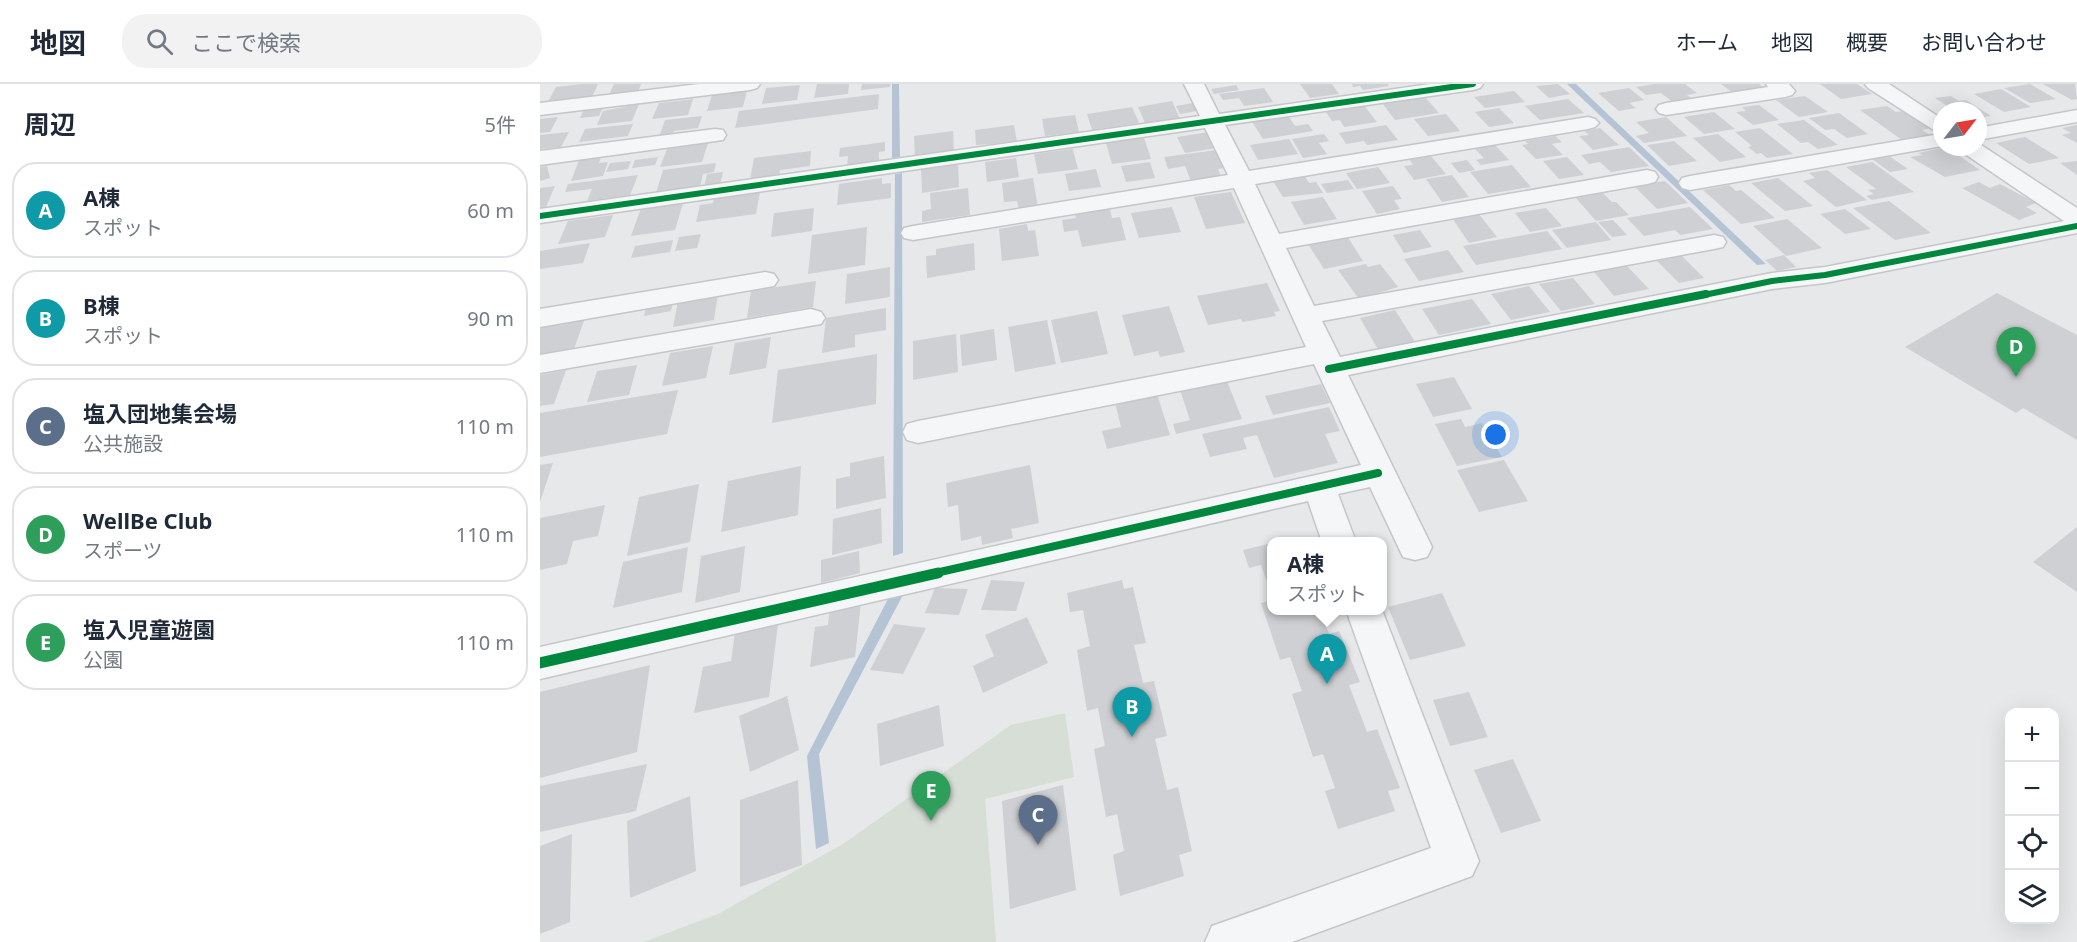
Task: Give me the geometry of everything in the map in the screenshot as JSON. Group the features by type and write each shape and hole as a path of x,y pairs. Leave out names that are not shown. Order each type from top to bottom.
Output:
{"street":[{"path":"540,109 750,84"},
{"path":"1194,84 1414,547"},
{"path":"540,216 1473,84"},
{"path":"1666,109 1785,91 1776,84"},
{"path":"1875,84 1933,122"},
{"path":"1987,132 2077,116"},
{"path":"913,233 1588,123"},
{"path":"540,158 715,135"},
{"path":"1690,183 1933,142"},
{"path":"1983,156 2077,219"},
{"path":"1270,243 1647,177"},
{"path":"918,432 1772,280 1825,275 2077,226"},
{"path":"1305,316 1714,242"},
{"path":"540,318 765,280"},
{"path":"540,364 811,318"},
{"path":"540,663 1378,473"},
{"path":"1318,486 1337,537"},
{"path":"1228,942 1302,930 1457,861 1366,615"}],"shaded area":[{"path":"1065,713 1074,777 985,799 996,942 644,942 718,914 843,844 1011,725"}],"water":[{"path":"892,84 899,84 900,157 892,158"},
{"path":"1567,84 1576,84 1766,264 1757,265"},
{"path":"902,173 903,553 893,556 895,174"},
{"path":"905,591 819,754 829,843 816,849 807,756 890,595"}],"building":[{"path":"598,84 592,97 548,102 556,87"},
{"path":"614,84 641,84 638,92 609,95"},
{"path":"817,84 849,84 848,94 814,98"},
{"path":"862,84 890,84 890,87 861,90"},
{"path":"1300,84 1332,84 1339,94 1310,98"},
{"path":"1352,84 1388,84 1389,86 1363,90 1360,86 1353,87"},
{"path":"1558,84 1570,94 1549,98 1536,86"},
{"path":"1654,84 1685,84 1697,93 1687,95 1694,100 1674,103 1661,93 1646,95 1636,87"},
{"path":"1721,84 1759,84 1764,88 1733,93"},
{"path":"1820,84 1857,84 1872,94 1841,99"},
{"path":"2030,84 2056,99 2030,103 2004,88"},
{"path":"2043,84 2075,84 2077,99 2072,100"},
{"path":"800,85 797,100 762,104 766,88"},
{"path":"1236,85 1239,90 1214,94 1211,89"},
{"path":"1264,88 1273,102 1244,106 1239,98 1223,100 1219,94"},
{"path":"1629,88 1644,100 1629,103 1636,108 1619,111 1598,93"},
{"path":"2001,89 2031,107 2004,112 1974,94"},
{"path":"747,91 743,107 707,111 712,95"},
{"path":"1514,91 1525,102 1485,108 1474,97"},
{"path":"879,94 878,109 735,128 739,111"},
{"path":"1805,96 1828,112 1799,117 1776,100"},
{"path":"1951,96 1959,101 1969,102 1941,102 1935,98"},
{"path":"1425,97 1439,113 1395,120 1382,103"},
{"path":"693,99 688,115 652,119 659,103"},
{"path":"1568,99 1584,113 1540,120 1525,106"},
{"path":"1172,101 1180,119 1146,125 1138,107"},
{"path":"1193,103 1197,111 1180,114 1176,106"},
{"path":"639,104 632,121 597,125 603,111"},
{"path":"1363,104 1377,122 1344,127 1340,120 1332,121 1326,112 1333,111 1332,108"},
{"path":"1759,105 1779,120 1753,125 1736,112 1746,111 1742,107"},
{"path":"1887,106 1896,112 1904,111 1931,128 1922,130 1930,135 1902,140 1860,110"},
{"path":"603,107 599,116 580,118 584,109"},
{"path":"1132,107 1139,123 1092,130 1087,114"},
{"path":"1499,108 1514,123 1489,127 1475,112"},
{"path":"1714,112 1735,129 1704,134 1684,117"},
{"path":"1839,113 1868,134 1847,138 1834,129 1825,130 1809,118"},
{"path":"1287,114 1295,126 1308,124 1313,131 1263,139 1251,120"},
{"path":"1446,114 1460,131 1428,136 1414,119"},
{"path":"1075,115 1079,132 1045,136 1042,119"},
{"path":"702,116 698,128 674,131 672,135 659,137 665,120"},
{"path":"558,117 550,132 540,133 540,119"},
{"path":"1666,117 1687,136 1644,143 1636,136 1649,133 1636,122"},
{"path":"1804,120 1838,145 1818,149 1808,142 1801,143 1777,124"},
{"path":"633,124 628,136 579,142 585,129"},
{"path":"1014,125 1017,142 976,145 975,130"},
{"path":"1386,125 1398,140 1367,145 1364,141 1346,144 1339,133"},
{"path":"2077,125 2077,143 2062,135 2071,133 2062,128"},
{"path":"1600,128 1619,145 1593,150 1579,136 1589,135 1584,131"},
{"path":"1760,128 1793,154 1767,158 1748,147 1752,146 1735,132"},
{"path":"953,131 954,153 915,159 914,136"},
{"path":"569,132 561,147 540,149 540,135"},
{"path":"1209,132 1217,148 1185,153 1177,137"},
{"path":"1324,134 1329,141 1319,143 1327,154 1303,158 1292,139"},
{"path":"1718,134 1746,157 1720,162 1693,138"},
{"path":"1555,136 1562,142 1552,144 1563,155 1536,159 1522,145 1528,144 1525,141"},
{"path":"2025,137 2059,158 2029,164 1996,143"},
{"path":"1144,138 1151,159 1112,164 1106,143"},
{"path":"1289,139 1298,154 1258,160 1250,145"},
{"path":"1674,141 1697,161 1669,166 1647,145"},
{"path":"885,142 885,151 879,152 879,163 847,167 848,156 839,157 840,148"},
{"path":"708,143 702,162 660,167 667,149"},
{"path":"1495,145 1509,160 1481,165 1476,160 1484,158 1475,149"},
{"path":"1629,147 1649,166 1611,172 1600,162 1589,164 1581,155"},
{"path":"1073,149 1078,169 1038,174 1034,154"},
{"path":"1217,150 1224,168 1218,169 1221,177 1191,181 1185,166 1168,169 1164,157"},
{"path":"1933,150 1933,156 1959,156 1980,170 1945,177 1910,157 1922,155 1918,153"},
{"path":"811,151 810,166 780,170 779,176 750,180 754,158"},
{"path":"1431,156 1446,174 1414,180 1404,166 1413,165 1409,159"},
{"path":"1889,156 1908,169 1890,172 1872,159"},
{"path":"601,157 599,163 608,162 603,176 571,181 579,160"},
{"path":"658,157 655,165 632,168 635,160"},
{"path":"1567,157 1584,175 1559,179 1543,161"},
{"path":"1016,158 1019,177 987,182 985,162"},
{"path":"1467,160 1475,170 1459,173 1451,163"},
{"path":"631,161 628,169 606,172 610,163"},
{"path":"2077,161 2077,175 2060,163"},
{"path":"1150,162 1155,178 1126,182 1121,166"},
{"path":"1872,162 1914,192 1872,200 1866,196 1874,194 1868,190 1876,189 1846,167"},
{"path":"716,163 714,172 703,174 700,187 656,193 663,170"},
{"path":"958,164 959,187 922,193 921,169"},
{"path":"1512,165 1531,187 1488,194 1470,172"},
{"path":"547,166 550,178 540,181 540,167"},
{"path":"1378,167 1390,183 1357,189 1346,173"},
{"path":"1096,169 1101,187 1069,191 1065,174"},
{"path":"1827,170 1867,200 1836,207 1803,181 1815,178 1809,173"},
{"path":"723,172 720,185 704,187 707,174"},
{"path":"638,175 630,195 587,201 592,189 565,192 568,184"},
{"path":"1304,175 1309,183 1316,182 1323,193 1283,197 1273,181"},
{"path":"1452,175 1469,197 1442,202 1426,179"},
{"path":"882,178 882,184 891,183 891,198 837,205 839,184"},
{"path":"1033,178 1038,208 1019,210 1017,201 1004,202 1002,183"},
{"path":"1778,178 1813,206 1785,211 1751,183"},
{"path":"1348,180 1354,189 1327,193 1321,184"},
{"path":"1665,181 1688,203 1657,209 1634,186"},
{"path":"1979,182 1990,188 2000,184 2036,203 2026,207 2037,213 2019,220 1962,188"},
{"path":"1729,185 1736,191 1741,190 1775,218 1741,224 1703,190"},
{"path":"555,186 545,209 540,209 540,188"},
{"path":"1393,186 1402,199 1394,200 1400,209 1377,214 1362,191"},
{"path":"968,188 970,215 922,222 922,211 931,209 930,193"},
{"path":"760,192 756,214 696,222 700,205 713,203 714,198"},
{"path":"1231,192 1245,223 1206,229 1194,197"},
{"path":"1603,193 1629,215 1596,221 1576,198"},
{"path":"1323,197 1337,219 1304,225 1291,202"},
{"path":"1889,201 1931,233 1895,240 1853,208"},
{"path":"683,203 675,230 631,236 641,208"},
{"path":"1172,207 1181,232 1139,238 1131,213"},
{"path":"1690,207 1713,229 1680,235 1675,230 1644,236 1627,218"},
{"path":"814,208 812,231 771,237 774,213"},
{"path":"1546,208 1562,226 1530,232 1515,213"},
{"path":"1110,209 1112,218 1120,217 1126,240 1082,247 1078,230 1064,232 1062,220 1076,218 1075,215"},
{"path":"1845,209 1871,229 1845,234 1820,214"},
{"path":"1478,213 1497,237 1469,243 1452,218"},
{"path":"613,215 605,237 558,244 568,221"},
{"path":"1787,219 1822,248 1786,256 1753,226"},
{"path":"1613,220 1627,235 1612,237 1598,222"},
{"path":"1596,222 1611,240 1567,248 1552,230"},
{"path":"1027,224 1028,231 1035,230 1039,256 1002,261 999,229"},
{"path":"867,227 865,265 808,274 812,235"},
{"path":"1420,230 1432,247 1404,253 1393,235"},
{"path":"1547,231 1562,249 1476,265 1463,246"},
{"path":"701,234 697,248 675,251 679,237"},
{"path":"1347,236 1363,261 1324,269 1308,244"},
{"path":"673,240 670,252 631,258 635,246"},
{"path":"590,243 583,263 540,269 540,251"},
{"path":"974,243 975,270 927,278 926,256 936,255 936,249"},
{"path":"1448,250 1464,272 1419,281 1404,259"},
{"path":"1784,255 1796,267 1777,271 1765,260"},
{"path":"1682,256 1704,278 1679,283 1657,261"},
{"path":"1366,264 1368,267 1380,264 1398,287 1359,299 1338,270"},
{"path":"1627,266 1649,289 1614,296 1594,272"},
{"path":"890,267 890,297 845,304 847,274"},
{"path":"1573,278 1595,304 1561,311 1539,284"},
{"path":"816,281 813,307 747,318 751,291"},
{"path":"1267,283 1280,311 1274,312 1276,316 1208,325 1197,296"},
{"path":"1529,286 1550,312 1511,320 1491,294"},
{"path":"1997,293 2077,335 2077,440 2023,408 2016,413 1905,347"},
{"path":"718,294 714,320 673,327 678,301"},
{"path":"1472,299 1491,324 1439,335 1422,309"},
{"path":"673,302 671,311 644,316 646,306"},
{"path":"1169,306 1185,352 1160,357 1158,351 1134,356 1122,315"},
{"path":"886,308 886,330 855,335 855,347 822,353 826,318"},
{"path":"1395,310 1417,345 1380,353 1360,318"},
{"path":"1097,311 1108,354 1061,363 1051,320"},
{"path":"585,318 574,349 540,355 540,325"},
{"path":"1047,320 1056,364 1015,372 1008,327"},
{"path":"994,329 997,360 962,366 960,335"},
{"path":"956,334 958,372 913,380 913,341"},
{"path":"771,337 766,368 729,375 735,343"},
{"path":"713,346 706,378 662,386 670,353"},
{"path":"877,354 876,404 772,423 778,370"},
{"path":"637,365 629,395 587,402 597,371"},
{"path":"566,370 554,404 540,406 540,375"},
{"path":"1454,377 1472,409 1433,417 1416,384"},
{"path":"1227,381 1242,419 1176,434 1173,424 1190,420 1180,390"},
{"path":"1321,384 1330,403 1273,415 1265,396"},
{"path":"678,390 667,434 540,457 540,413"},
{"path":"1157,394 1170,435 1107,449 1102,431 1121,427 1115,403"},
{"path":"1329,407 1340,431 1325,434 1338,463 1274,478 1257,435 1243,438 1247,449 1210,457 1202,434"},
{"path":"1461,419 1465,427 1482,423 1502,457 1457,466 1435,424"},
{"path":"884,456 886,498 836,509 836,479 850,476 850,463"},
{"path":"1504,460 1528,501 1479,512 1457,470"},
{"path":"553,463 540,502 540,465"},
{"path":"1030,465 1039,523 1011,529 1013,538 982,545 981,536 961,541 958,505 948,507 946,483"},
{"path":"801,466 798,515 721,532 728,481"},
{"path":"699,484 690,542 627,556 639,497"},
{"path":"605,505 598,536 573,541 567,564 540,570 540,518"},
{"path":"881,508 882,543 832,555 833,519"},
{"path":"2077,527 2077,592 2033,562"},
{"path":"1267,544 1267,582 1261,565 1249,568 1243,550"},
{"path":"745,546 740,592 695,603 701,556"},
{"path":"688,547 682,592 613,608 623,562"},
{"path":"859,551 860,573 821,583 821,560"},
{"path":"991,580 1025,582 1016,611 981,610"},
{"path":"1122,580 1124,589 1133,587 1146,643 1134,645 1143,683 1154,681 1167,736 1155,739 1167,790 1178,787 1192,851 1179,855 1184,876 1120,896 1113,855 1124,851 1117,814 1106,817 1094,749 1105,746 1098,708 1087,711 1077,650 1090,646 1083,610 1070,612 1067,593"},
{"path":"935,588 968,589 959,615 925,613"},
{"path":"1442,593 1466,646 1410,660 1388,607"},
{"path":"1267,601 1267,615 1322,615 1329,634 1339,631 1360,682 1349,685 1367,732 1377,729 1400,788 1388,791 1395,811 1338,829 1325,791 1335,788 1323,754 1313,757 1292,694 1302,691 1290,657 1280,660 1261,603"},
{"path":"861,602 855,657 810,667 815,627 828,625 830,607"},
{"path":"1027,617 1048,663 983,693 973,666 994,656 985,635"},
{"path":"778,624 769,697 694,713 703,667 731,661 735,632"},
{"path":"894,624 926,628 903,674 870,670"},
{"path":"650,665 637,752 540,778 540,692"},
{"path":"1469,692 1488,737 1450,746 1433,700"},
{"path":"787,696 799,750 750,772 739,716"},
{"path":"939,705 944,746 880,766 877,724"},
{"path":"1513,759 1541,821 1501,833 1474,770"},
{"path":"647,764 636,811 540,832 540,786"},
{"path":"798,780 802,865 740,887 740,800"},
{"path":"1063,785 1076,890 1010,909 1002,801"},
{"path":"690,796 696,871 630,898 627,821"},
{"path":"572,834 570,922 540,934 540,846"}],"cycle path":[{"path":"540,216 1473,84"},
{"path":"1329,369 1772,281 1825,275 2077,226"},
{"path":"540,663 1378,473"}],"place":[{"name":"WellBe Club","path":"2016,377"},
{"name":"A棟","path":"1327,684"},
{"name":"B棟","path":"1132,737"},
{"name":"塩入児童遊園","path":"931,821"},
{"name":"塩入団地集会場","path":"1038,845"}]}
